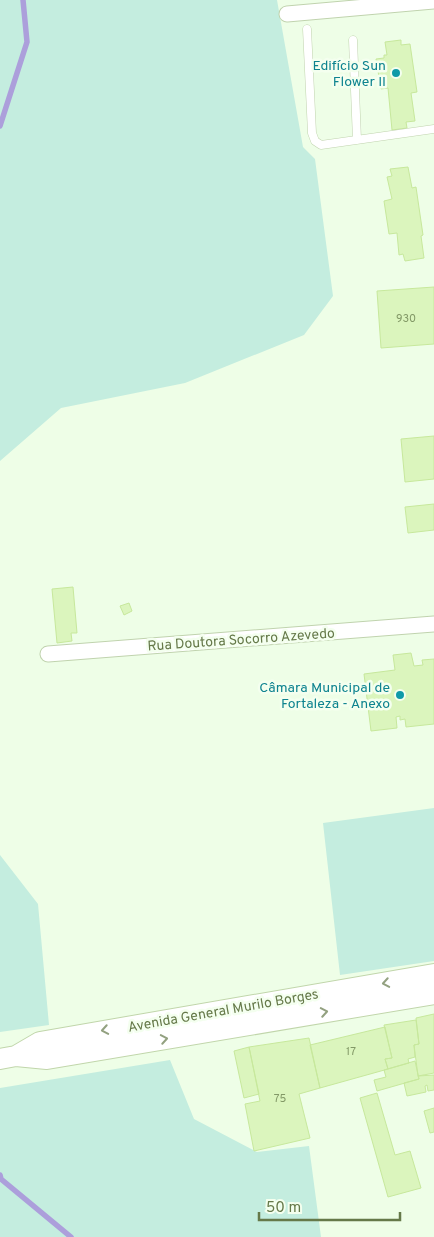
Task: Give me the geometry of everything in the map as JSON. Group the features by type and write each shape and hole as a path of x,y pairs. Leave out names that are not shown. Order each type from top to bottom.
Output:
{"main road":[{"name":"Avenida General Murilo Borges","path":"8,1058 40,1042 50,1040 434,974"},
{"name":"Avenida General Murilo Borges","path":"8,1058 47,1059 434,994"}],"street":[{"path":"287,14 434,1"},
{"name":"Rua Doutora Socorro Azevedo","path":"48,654 434,624"}],"lane":[{"path":"307,29 312,133 315,141 321,145 434,129"},
{"path":"353,40 357,140"}],"shaded area":[{"path":"0,0 277,0 303,147 315,159 333,296 304,335 185,383 61,408 0,461"},
{"path":"434,808 434,961 340,975 323,823"},
{"path":"0,855 38,904 49,1025 0,1032"},
{"path":"170,1060 194,1119 257,1152 309,1146 321,1237 0,1237 0,1088"}],"building":[{"name":"Edifício Sun Flower II","path":"401,40 401,45 410,44 417,92 411,93 415,121 406,122 407,128 392,130 388,88 381,89 376,59 384,58 384,55 387,55 385,42"},
{"path":"408,167 412,188 416,187 423,235 421,236 424,258 405,261 403,254 399,255 397,233 389,234 384,201 392,199 387,177 392,176 390,169"},
{"path":"434,287 434,344 381,348 377,291"},
{"path":"434,436 434,479 405,482 401,439"},
{"path":"434,504 434,530 408,533 405,507"},
{"path":"73,587 77,633 71,633 72,641 57,643 52,589"},
{"path":"129,603 132,611 124,615 120,606"},
{"name":"Câmara Municipal de Fortaleza - Anexo","path":"411,653 414,666 423,665 422,660 434,659 434,724 406,727 405,719 400,720 400,716 396,717 397,728 371,731 364,674 395,670 393,655"},
{"path":"434,1014 434,1073 418,1076 414,1045 419,1044 416,1018"},
{"path":"416,1020 419,1044 414,1045 415,1057 408,1059 409,1063 388,1069 385,1059 392,1058 384,1025"},
{"path":"385,1027 392,1058 385,1059 388,1069 320,1088 310,1045"},
{"path":"309,1038 320,1088 299,1094 310,1138 254,1151 245,1104 260,1101 249,1047"},
{"path":"249,1047 259,1094 244,1098 234,1051"},
{"path":"415,1061 419,1079 377,1091 374,1080 386,1077 384,1070"},
{"path":"434,1075 434,1090 428,1091 427,1085 425,1086 426,1092 407,1096 404,1083 419,1079 418,1076"},
{"path":"377,1093 395,1155 410,1151 421,1188 388,1197 360,1098"},
{"path":"434,1108 434,1132 430,1133 424,1111"}],"waterway":[{"path":"0,126 27,42 23,0"},
{"path":"0,1175 1,1179 71,1237"}],"place":[{"name":"Edifício Sun Flower II","path":"396,73"},
{"name":"Câmara Municipal de Fortaleza - Anexo","path":"400,695"}]}
